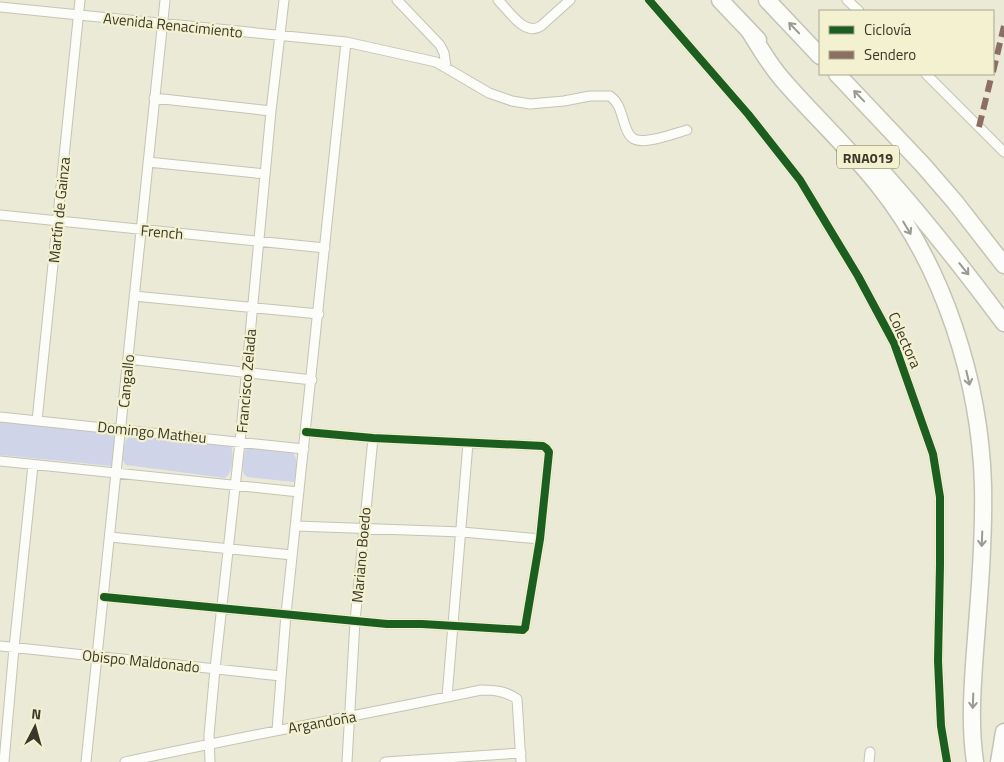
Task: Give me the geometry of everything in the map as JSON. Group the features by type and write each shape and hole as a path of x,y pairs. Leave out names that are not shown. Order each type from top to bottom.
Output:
{"highway":[{"name":"RNA019","path":"720,0 906,199 972,279 1004,323"},
{"path":"768,0 819,55"},
{"path":"750,32 780,78 867,171 892,204 916,243 937,284 959,344 976,420 983,484 982,552 972,704 975,762"},
{"name":"RNA019","path":"839,75 955,202 1004,265"},
{"path":"880,118 932,161 976,211 1004,247"},
{"path":"999,762 1004,732"}],"street":[{"name":"Martín de Gainza","path":"37,421 80,0"},
{"name":"Cangallo","path":"86,762 165,0"},
{"name":"Francisco Zelada","path":"210,762 209,735 215,669 240,442 271,110 284,0"},
{"path":"398,0 440,45 444,53 446,67"},
{"path":"498,0 524,27 531,29 537,29 570,0"},
{"name":"Colectora","path":"649,0 742,107 800,180 858,276 894,343 933,454 940,497 938,661 941,726 947,762"},
{"path":"847,0 858,10"},
{"name":"Avenida Renacimiento","path":"0,7 346,42 418,58 446,67 490,93 530,104 590,96 610,96 620,107 627,131 632,139 640,141 651,140 687,130"},
{"path":"276,730 292,555 319,314 346,42"},
{"path":"927,75 1004,152"},
{"path":"154,98 271,110"},
{"path":"148,162 265,174"},
{"name":"French","path":"0,215 325,248"},
{"path":"134,296 319,314"},
{"path":"128,359 312,380"},
{"name":"Domingo Matheu","path":"0,417 304,449"},
{"path":"104,597 355,621 523,630 525,628 540,538 548,452 546,448 543,446 373,438 306,432"},
{"name":"Mariano Boedo","path":"347,762 355,621 373,438"},
{"path":"447,697 468,443"},
{"path":"0,461 299,492"},
{"path":"4,762 33,465"},
{"path":"296,526 462,532 540,538"},
{"path":"110,537 292,555"},
{"name":"Obispo Maldonado","path":"0,646 281,676"},
{"name":"Argandoña","path":"125,762 210,743 481,690 493,690 512,695 517,699 521,757"},
{"path":"869,762 870,752"},
{"path":"385,762 521,757"}],"shaded area":[{"path":"0,420 115,433 114,463 112,466 0,455"},
{"path":"135,434 228,444 231,446 232,454 230,472 225,478 126,465 123,461 124,444 128,438"},
{"path":"250,446 290,450 297,460 297,474 294,482 247,477 243,472 243,465 245,451"}],"marked path":[{"path":"994,68 1004,26"},
{"path":"979,127 992,75"}],"cycle path":[{"path":"649,0 748,114 800,180 858,276 894,343 933,454 940,497 938,661 941,726 947,762"},
{"path":"104,597 387,624 422,624 523,630 525,628 540,539 549,452 546,448 543,446 373,438 306,432"}]}
